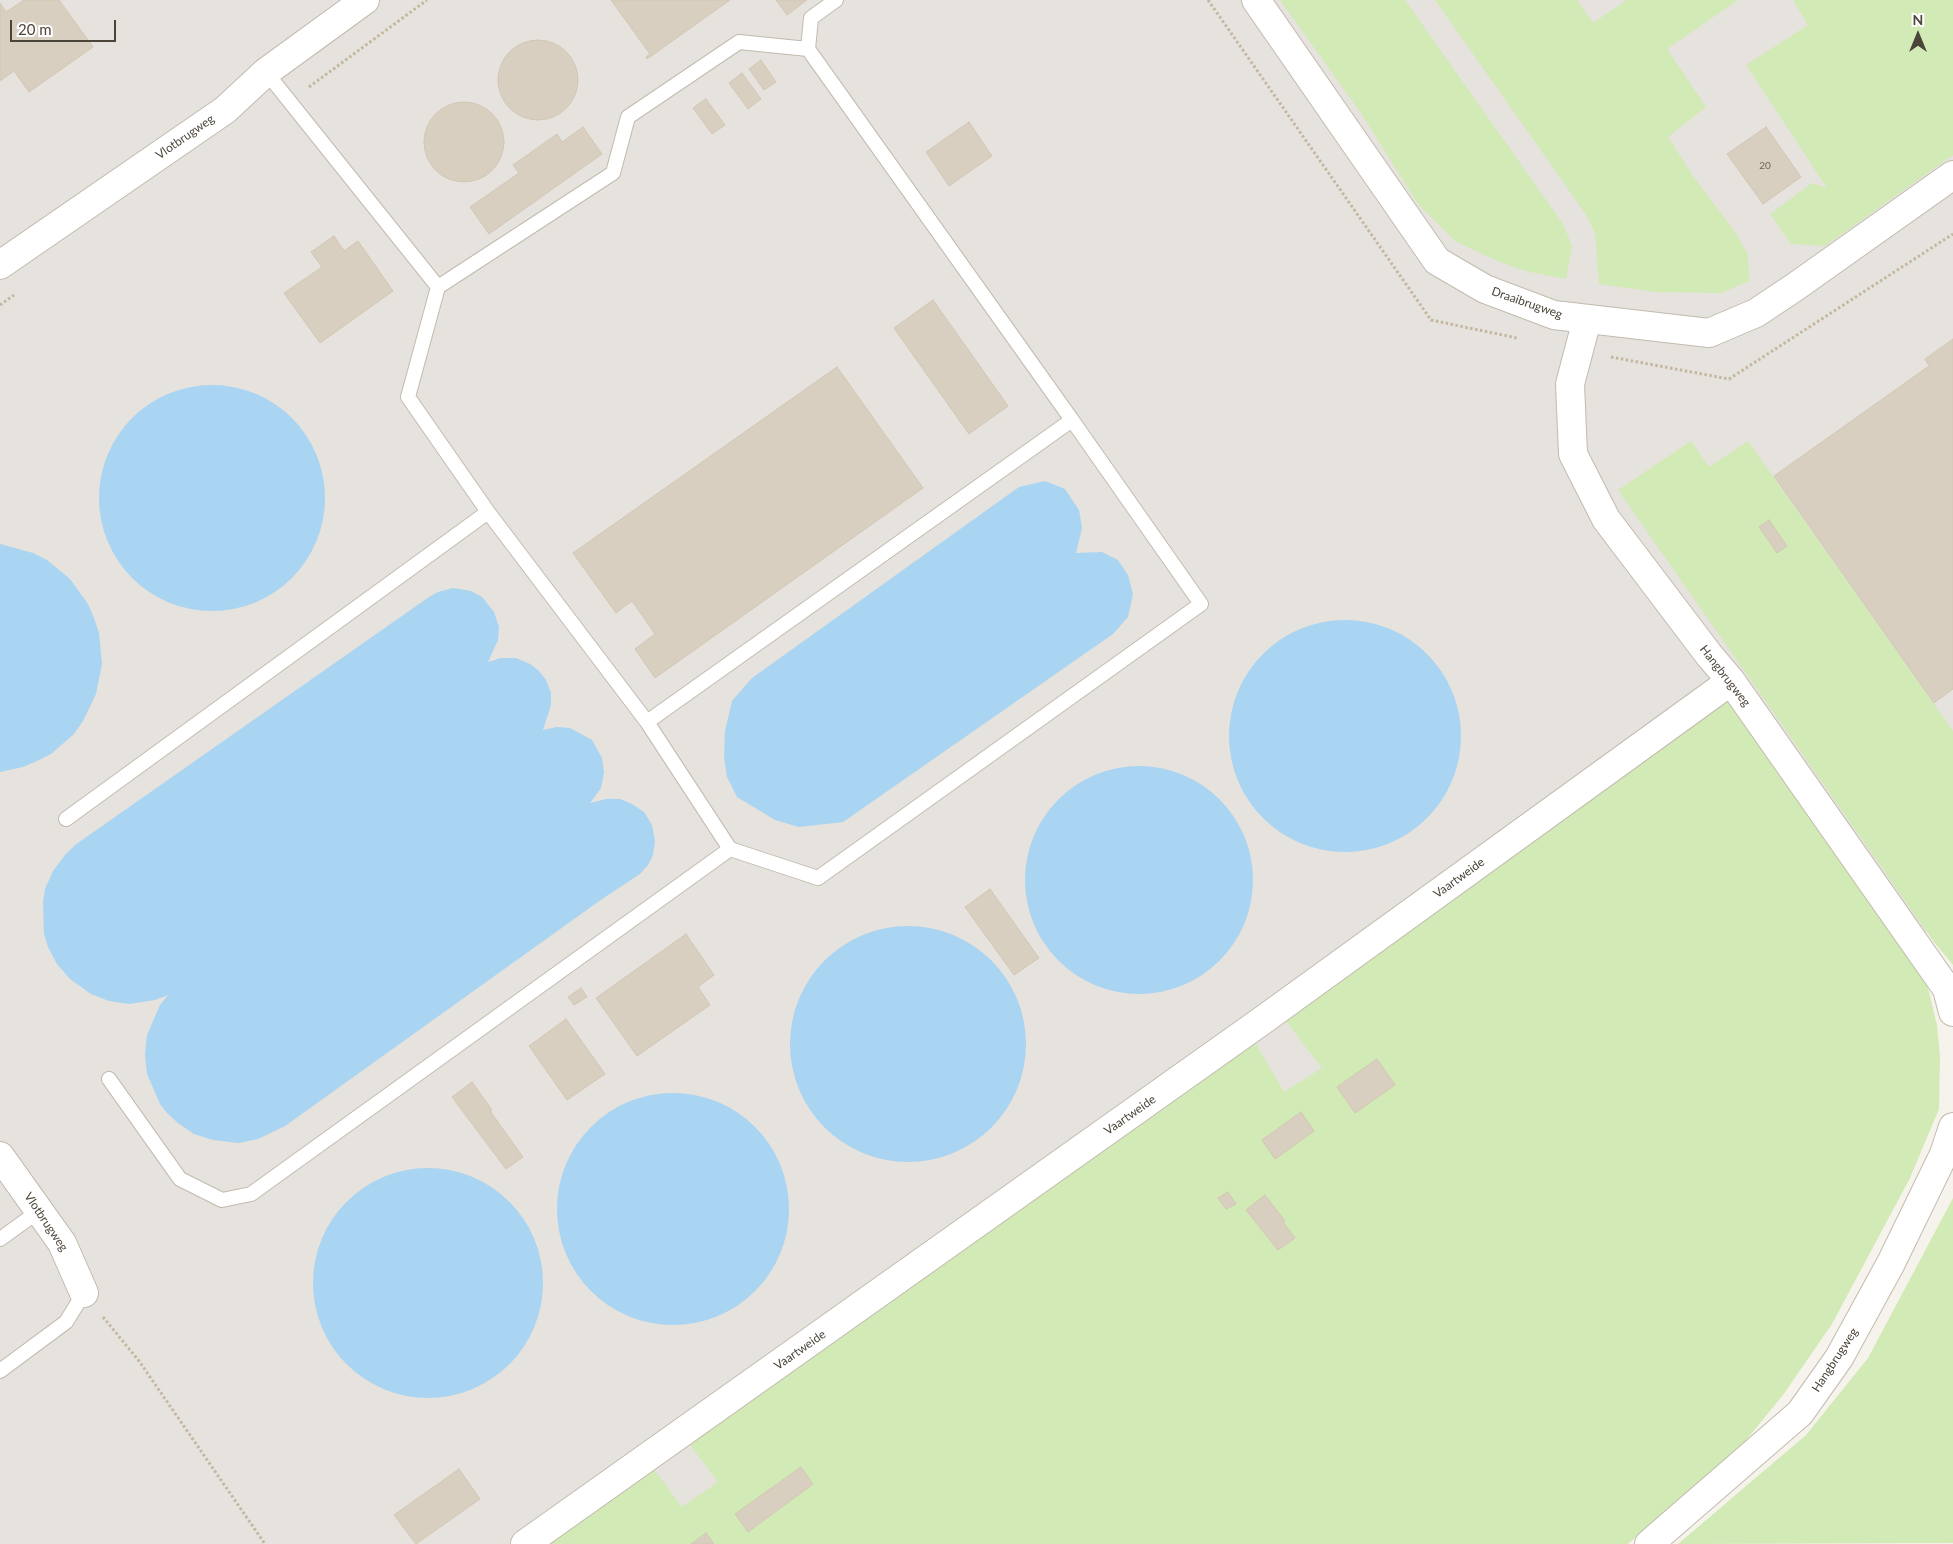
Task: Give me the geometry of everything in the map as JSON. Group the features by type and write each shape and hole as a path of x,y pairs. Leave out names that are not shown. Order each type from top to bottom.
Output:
{"street":[{"name":"Vlotbrugweg","path":"0,266 225,110 266,72 365,0"},
{"name":"Draaibrugweg","path":"1256,0 1437,261 1484,288 1554,315 1709,333 1764,308 1953,175"},
{"name":"Hangbrugweg","path":"1582,319 1584,331 1570,384 1573,454 1606,519 1709,656 1731,681 1948,990 1953,1012"},
{"name":"Vaartweide","path":"525,1544 1263,1020 1731,681"},
{"name":"Hangbrugweg","path":"1649,1544 1800,1413 1839,1358 1891,1264 1944,1154 1953,1126"},
{"name":"Vlotbrugweg","path":"0,1156 62,1244 84,1294"}],"lane":[{"path":"808,49 739,42 628,117 613,173 438,287 408,397 488,512 647,722 730,849 818,878 1201,604 808,49 811,18 836,0"},
{"path":"266,72 438,287"},
{"path":"647,722 1072,420"},
{"path":"66,819 488,512"},
{"path":"109,1079 180,1179 222,1200 251,1194 730,849"},
{"path":"0,1239 39,1210"},
{"path":"0,1371 66,1322 84,1294"}],"path":[{"path":"1208,0 1431,320 1524,339"},
{"path":"1579,351 1729,379 1953,234"},
{"path":"84,1294 139,1361 265,1544"}],"shaded area":[{"path":"0,0 1953,0 1953,915 1029,1544 0,1544"}],"green space":[{"path":"1280,0 1405,0 1563,224 1572,246 1566,279 1525,271 1495,260 1455,241 1418,204 1361,113"},
{"path":"1435,0 1577,0 1593,23 1627,0 1738,0 1667,49 1706,107 1668,137 1693,176 1735,232 1748,255 1749,281 1721,293 1656,292 1599,284 1595,233 1585,213"},
{"path":"1793,0 1953,0 1953,155 1825,246 1791,244 1770,214 1812,183 1827,188 1746,65 1808,25"},
{"path":"1691,441 1709,467 1748,441 1953,731 1953,965 1933,941 1618,490"},
{"path":"1728,699 1907,951 1928,988 1937,1025 1940,1056 1939,1109 1910,1178 1832,1324 1783,1395 1743,1444 1628,1544 534,1544 649,1463 682,1507 718,1482 685,1438 1254,1041 1284,1092 1322,1068 1285,1020"},
{"path":"1953,1198 1953,1543 1678,1544 1806,1435 1868,1358"}],"water":[{"path":"212,385 245,390 255,394 275,404 292,418 306,435 316,455 320,465 325,498 320,531 316,541 306,561 292,578 275,592 255,602 245,606 212,611 179,606 169,602 149,592 132,578 118,561 108,541 104,531 99,498 104,465 108,455 118,435 132,418 149,404 169,394 179,390"},
{"path":"1045,481 1065,489 1079,510 1082,528 1076,553 1102,552 1118,560 1128,575 1133,594 1128,617 1113,634 843,822 799,827 775,820 737,797 727,777 724,757 725,731 732,701 752,678 1019,487"},
{"path":"0,544 33,553 47,560 70,579 88,604 94,618 99,633 102,664 96,694 83,721 74,734 51,754 23,767 0,772"},
{"path":"453,588 471,591 482,597 494,612 499,627 498,640 488,662 501,658 516,658 530,664 546,680 551,693 551,705 543,730 557,727 570,728 592,740 602,758 604,773 601,788 590,803 606,799 620,799 644,812 652,825 655,841 653,855 648,865 640,874 602,899 285,1126 258,1139 239,1143 213,1140 194,1134 178,1123 160,1104 147,1074 145,1054 147,1035 160,1005 168,995 155,1000 129,1004 109,1001 91,994 70,979 57,964 44,934 43,902 45,889 53,871 75,845 429,597 438,592"},
{"path":"1345,620 1379,625 1389,629 1409,640 1427,654 1441,672 1452,692 1456,702 1461,736 1456,770 1452,780 1441,800 1427,818 1409,832 1389,843 1379,847 1345,852 1311,847 1301,843 1281,832 1263,818 1249,800 1238,780 1234,770 1229,736 1234,702 1238,692 1249,672 1263,654 1281,640 1301,629 1311,625"},
{"path":"1139,766 1161,768 1183,775 1202,785 1220,799 1234,817 1244,836 1251,858 1253,880 1251,902 1244,924 1234,943 1220,961 1202,975 1183,985 1161,992 1139,994 1117,992 1095,985 1076,975 1058,961 1044,943 1034,924 1027,902 1025,880 1027,858 1034,836 1044,817 1058,799 1076,785 1095,775 1117,768"},
{"path":"896,926 920,926 942,931 964,940 992,960 1006,978 1017,999 1024,1021 1026,1044 1024,1067 1017,1089 1006,1110 992,1128 964,1148 942,1157 920,1162 896,1162 874,1157 852,1148 824,1128 804,1100 795,1078 790,1056 790,1032 795,1010 804,988 824,960 852,940 874,931"},
{"path":"673,1093 696,1095 728,1107 747,1119 763,1135 775,1154 784,1175 789,1209 787,1232 775,1264 763,1283 747,1299 728,1311 707,1320 673,1325 650,1323 618,1311 599,1299 583,1283 571,1264 562,1243 557,1209 559,1186 571,1154 583,1135 599,1119 618,1107 639,1098"},
{"path":"417,1168 439,1168 472,1176 492,1187 510,1201 524,1219 535,1239 543,1272 541,1305 535,1327 524,1347 510,1365 492,1379 472,1390 439,1398 417,1398 384,1390 364,1379 346,1365 332,1347 321,1327 313,1294 313,1272 321,1239 332,1219 346,1201 364,1187 384,1176"}],"building":[{"path":"24,0 59,0 93,47 29,92 14,71 0,81 0,3 6,12"},
{"path":"611,0 730,0 647,59 646,57 650,54"},
{"path":"776,0 807,0 787,15"},
{"path":"538,40 553,43 566,52 575,65 578,80 575,95 566,108 553,117 538,120 523,117 510,108 501,95 498,80 501,65 510,52 523,43"},
{"path":"761,60 776,82 764,90 749,69"},
{"path":"742,73 761,99 748,109 729,83"},
{"path":"706,99 725,125 712,134 693,108"},
{"path":"464,102 479,105 492,114 501,127 504,142 501,157 492,170 479,179 464,182 449,179 436,170 427,157 424,142 427,127 436,114 449,105"},
{"path":"969,122 992,156 949,186 926,152"},
{"path":"583,127 602,154 489,234 470,207 519,173 513,165 557,134 562,142"},
{"path":"1766,127 1801,177 1763,204 1727,154"},
{"path":"334,236 344,251 358,241 393,291 320,343 284,293 322,267 311,252"},
{"path":"933,300 1008,406 969,434 894,328"},
{"path":"1953,339 1953,689 1934,703 1774,476 1929,366 1925,359"},
{"path":"837,367 923,488 655,678 635,649 655,634 632,601 616,613 573,553"},
{"path":"1769,520 1787,546 1777,553 1759,527"},
{"path":"990,889 1039,958 1014,975 965,907"},
{"path":"686,934 714,975 698,987 710,1005 637,1056 596,998"},
{"path":"581,988 587,997 574,1005 568,997"},
{"path":"566,1019 605,1074 567,1100 529,1046"},
{"path":"1377,1059 1395,1085 1355,1113 1337,1087"},
{"path":"472,1082 523,1157 506,1169 452,1097"},
{"path":"1301,1112 1314,1131 1275,1159 1262,1140"},
{"path":"1228,1192 1236,1204 1226,1209 1218,1198"},
{"path":"1265,1195 1285,1221 1283,1222 1295,1238 1278,1250 1246,1210"},
{"path":"801,1467 813,1484 748,1532 735,1514"},
{"path":"459,1469 480,1499 416,1544 394,1515"},
{"path":"706,1533 714,1544 691,1544"}]}
